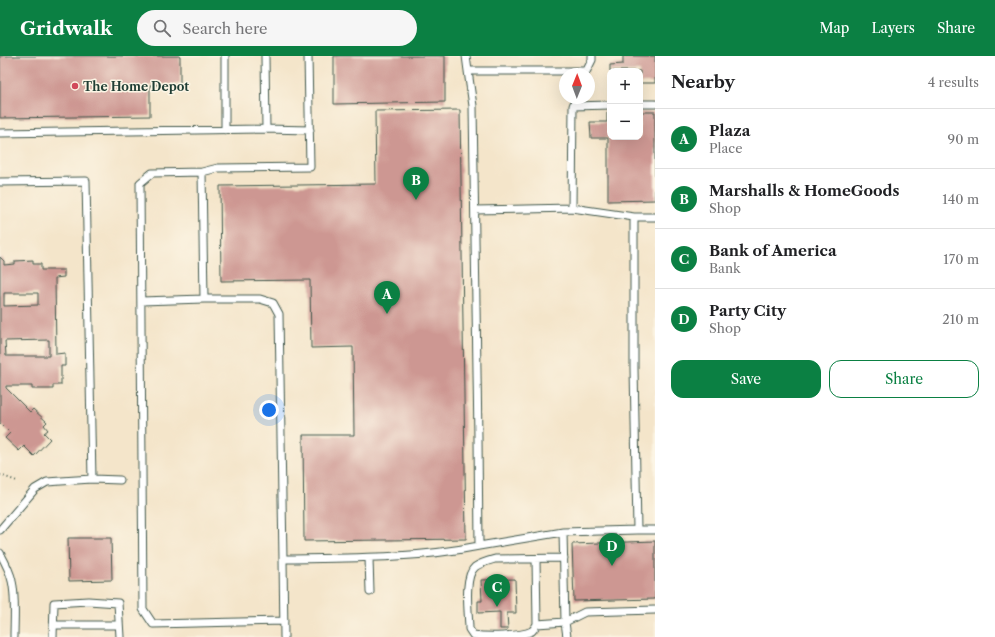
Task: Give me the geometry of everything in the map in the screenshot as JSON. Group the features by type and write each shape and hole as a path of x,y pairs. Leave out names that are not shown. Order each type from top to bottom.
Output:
{"lane":[{"path":"225,56 225,130"},
{"path":"265,56 266,129"},
{"path":"284,621 153,624 143,609 140,183 152,173 202,172 218,168 310,167 308,56"},
{"path":"466,56 473,106 479,546"},
{"path":"587,68 592,60 592,56"},
{"path":"468,71 559,72"},
{"path":"643,104 655,104"},
{"path":"572,208 573,106 607,105"},
{"path":"0,133 266,129 310,130"},
{"path":"202,172 204,299"},
{"path":"0,182 86,181 92,479"},
{"path":"475,210 572,208 634,217 655,217"},
{"path":"634,217 634,368 637,530"},
{"path":"141,301 260,299 273,303 279,314 284,637"},
{"path":"0,530 35,489 47,482 92,479 120,480"},
{"path":"282,559 369,558 456,550 563,532 655,530"},
{"path":"563,532 567,637"},
{"path":"0,553 7,565 14,593 14,637"},
{"path":"369,558 370,592"},
{"path":"536,559 538,624 533,630 519,635 483,637 473,635 469,629 467,585 470,573 475,567 484,562 495,559 564,558"},
{"path":"53,637 54,603 88,601 118,603 120,637"},
{"path":"538,624 566,622 585,612 655,610"},
{"path":"53,625 119,625"}],"path":[{"path":"0,476 17,481"}],"building":[{"name":"The Home Depot","path":"0,56 180,56 180,84 150,85 150,116 0,118"},
{"path":"334,56 445,56 445,102 334,104"},
{"path":"623,56 655,56 655,83 643,83 643,68 610,68 610,65 623,64"},
{"path":"460,110 466,539 304,541 303,435 354,435 353,347 311,348 310,280 221,281 220,186 376,184 375,111"},
{"path":"643,112 655,112 655,200 608,201 608,140 643,140"},
{"path":"590,122 607,122 607,138 591,138"},
{"path":"0,257 4,261 4,265 15,264 15,261 33,260 33,264 41,264 41,270 64,270 64,277 55,278 56,354 65,353 65,366 61,366 61,385 53,385 53,389 32,389 32,386 6,386 6,388 30,412 33,409 47,422 44,425 48,430 44,433 50,439 34,456 24,446 19,451 5,438 10,433 0,423","holes":["4,293 38,293 38,305 4,306","49,340 49,356 6,356 5,341"]},
{"path":"68,538 111,538 112,580 69,581"},
{"path":"655,541 655,599 574,601 572,544"},
{"path":"515,579 516,613 507,613 508,629 500,629 500,612 478,613 478,601 482,601 481,580"}],"place":[{"name":"The Home Depot","path":"75,86"},
{"name":"Marshalls & HomeGoods","path":"416,200"},
{"name":"Plaza","path":"387,314"},
{"name":"Party City","path":"612,566"},
{"name":"Bank of America","path":"497,607"}]}
